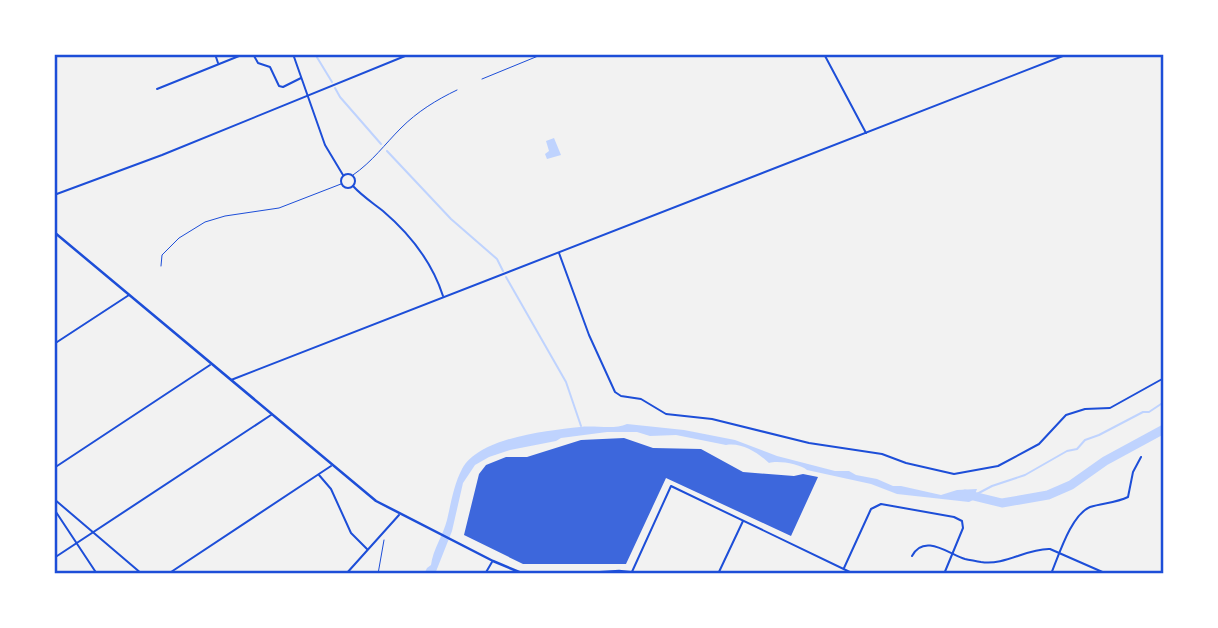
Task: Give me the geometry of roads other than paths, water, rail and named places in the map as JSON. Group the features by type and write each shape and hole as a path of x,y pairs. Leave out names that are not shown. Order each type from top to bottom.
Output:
{"main road":[{"path":"55,234 376,501 493,561 524,574 544,574"},
{"path":"572,574 646,573"}],"street":[{"path":"215,54 219,64"},
{"path":"157,89 243,54"},
{"path":"253,54 258,64 270,67 279,86 283,87 302,77"},
{"path":"293,54 325,145 343,175 341,184 347,188 353,186"},
{"path":"54,195 162,155 410,54"},
{"path":"824,54 866,133"},
{"path":"230,380 1068,54"},
{"path":"343,175 349,173 353,176 353,186"},
{"path":"353,186 408,235 429,263 443,296"},
{"path":"558,252 604,373 615,392 621,396 641,399 666,414 712,419 809,443 882,454 906,463 954,474 998,466 1040,444 1066,415 1085,409 1110,408 1164,377"},
{"path":"54,344 129,295"},
{"path":"54,468 211,364"},
{"path":"54,558 271,415"},
{"path":"1051,574 1078,514 1093,506 1128,497 1133,472 1141,457"},
{"path":"168,574 331,466"},
{"path":"319,475 331,489 351,533 367,549"},
{"path":"631,573 671,486 854,574"},
{"path":"54,499 142,574"},
{"path":"844,569 875,505 881,504 954,517 962,521 963,528 944,574"},
{"path":"54,509 97,574"},
{"path":"346,574 399,515"},
{"path":"718,574 743,521"},
{"path":"912,556 915,551 927,545 986,563 1050,549 1107,574"},
{"path":"485,574 493,561"}],"lane":[{"path":"482,79 543,54"},
{"path":"353,176 402,127 433,102 457,90"},
{"path":"161,266 162,255 179,238 205,222 225,216 279,208 341,184"}],"water":[{"path":"554,138 561,155 547,159 545,154 549,151 546,141"},
{"path":"627,424 684,430 735,440 777,456 835,471 849,471 893,486 941,495 957,490 977,489 973,500 969,502 897,494 871,484 807,470 794,464 769,463 755,452 738,445 676,435 650,436 637,432 607,432 561,438 510,450 475,465 463,483 452,531 435,574 424,574 431,565 445,526 459,475 471,458 483,449 532,434"}],"waterway":[{"path":"315,54 332,82"},
{"path":"335,88 381,144"},
{"path":"387,151 451,219 497,259 503,271"},
{"path":"506,277 566,382 581,426"},
{"path":"975,495 1025,475 1067,451 1077,449 1085,440 1143,412 1149,412 1164,402"},
{"path":"965,494 1002,503 1048,495 1071,485 1105,461 1164,429"}]}
